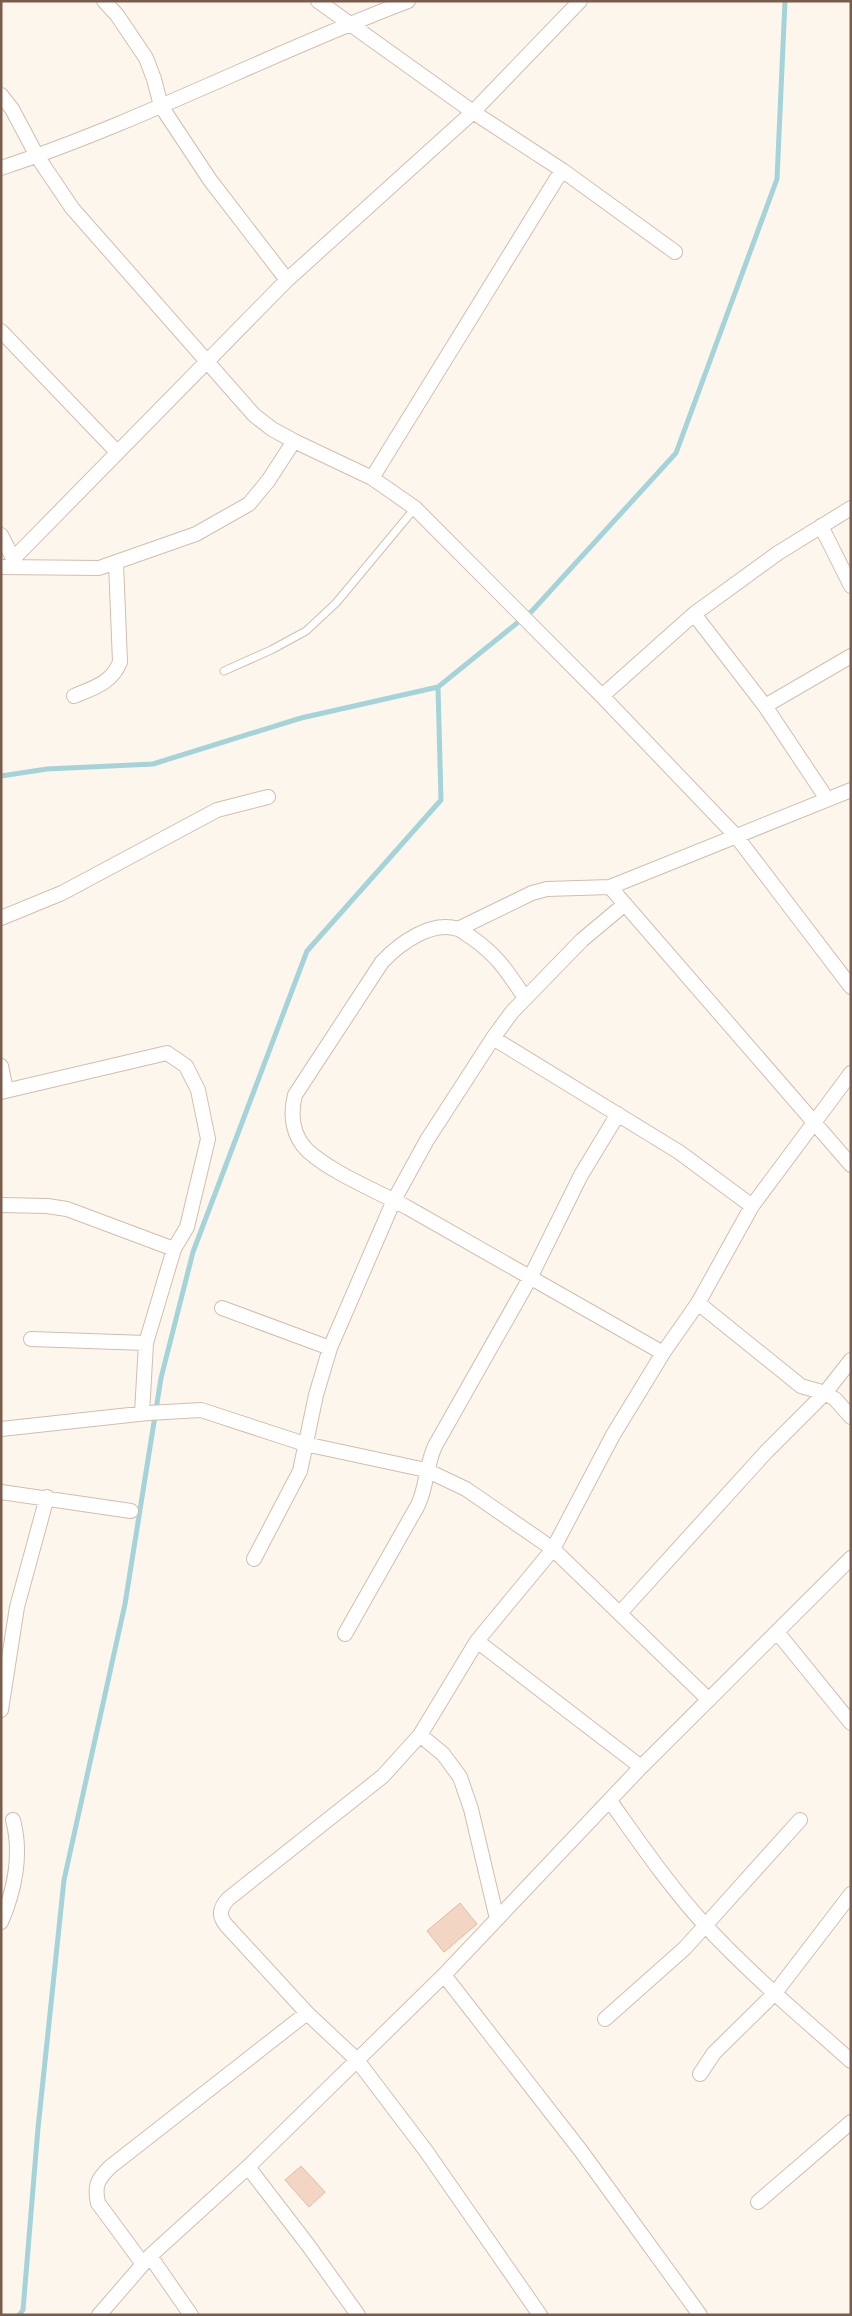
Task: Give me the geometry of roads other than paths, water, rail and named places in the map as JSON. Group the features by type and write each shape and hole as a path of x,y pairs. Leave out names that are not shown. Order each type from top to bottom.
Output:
{"street":[{"path":"104,1 117,15 146,58 161,106 210,180 287,280"},
{"path":"318,1 473,112 562,170 675,252"},
{"path":"1,168 161,106 350,23 408,1"},
{"path":"16,563 117,452 287,280 473,112 580,1"},
{"path":"1,95 12,109 36,156 77,215 254,415 272,429 294,441 372,478 415,508 602,696 736,836 851,987"},
{"path":"372,478 562,170"},
{"path":"2,332 117,452"},
{"path":"1,567 16,563 99,568 196,534 249,504 268,481 294,441"},
{"path":"602,696 694,614 778,553 851,508"},
{"path":"821,526 851,586"},
{"path":"1,535 16,563"},
{"path":"74,696 106,682 116,672 120,662 116,562"},
{"path":"694,614 765,706 827,799"},
{"path":"765,706 851,656"},
{"path":"663,1353 394,1200 326,1164 307,1150 294,1127 292,1109 295,1095 382,962 400,944 414,936 428,931 458,929 532,893 547,889 610,887 851,790"},
{"path":"1,918 62,893 217,810 268,797"},
{"path":"610,887 851,1165"},
{"path":"254,1560 300,1472 316,1395 330,1348 394,1200 427,1140 493,1038 525,998 582,940 625,904"},
{"path":"458,929 491,951 525,998"},
{"path":"493,1038 679,1152 752,1206"},
{"path":"1,1066 4,1091 167,1053 186,1066 198,1090 208,1139 187,1227 174,1249 146,1343 145,1413"},
{"path":"540,2315 426,2151 357,2060 307,2013 226,1925 221,1916 222,1908 228,1899 383,1776 420,1736 477,1641 553,1549 613,1435 663,1353 698,1303 752,1206 851,1073"},
{"path":"345,1634 418,1505 424,1488 426,1470 435,1446 530,1278 581,1175 618,1114"},
{"path":"1,1205 48,1206 67,1210 174,1249"},
{"path":"698,1303 801,1386 825,1392 835,1399 851,1417"},
{"path":"222,1308 330,1348"},
{"path":"32,1339 146,1343"},
{"path":"620,1613 753,1466 825,1392 851,1360"},
{"path":"1,1429 145,1413 206,1411 305,1444 426,1470 466,1489 553,1549 709,1700"},
{"path":"1,1492 47,1497 131,1511"},
{"path":"1,1710 17,1607 47,1497"},
{"path":"99,2315 146,2260 248,2166 444,1975 641,1767 851,1558"},
{"path":"777,1632 851,1723"},
{"path":"477,1641 641,1767"},
{"path":"420,1736 443,1754 460,1778 471,1809 497,1919"},
{"path":"610,1801 660,1870 705,1925 775,1993 851,2061"},
{"path":"1,1922 17,1864 16,1832 12,1820"},
{"path":"605,2019 685,1948 800,1820"},
{"path":"700,2074 714,2054 775,1993 851,1894"},
{"path":"444,1975 581,2151 700,2315"},
{"path":"191,2315 98,2203 96,2191 99,2178 110,2167 307,2013"},
{"path":"758,2202 851,2122"},
{"path":"248,2166 308,2244 358,2315"}],"lane":[{"path":"224,671 271,650 306,631 336,603 415,508"}],"waterway":[{"path":"19,2315 23,2310 38,2128 64,1880 125,1604 161,1378 193,1252 307,951 441,800 438,687 532,611 676,453 777,179 785,1"},
{"path":"1,776 47,769 153,764 301,718 438,687"}]}
